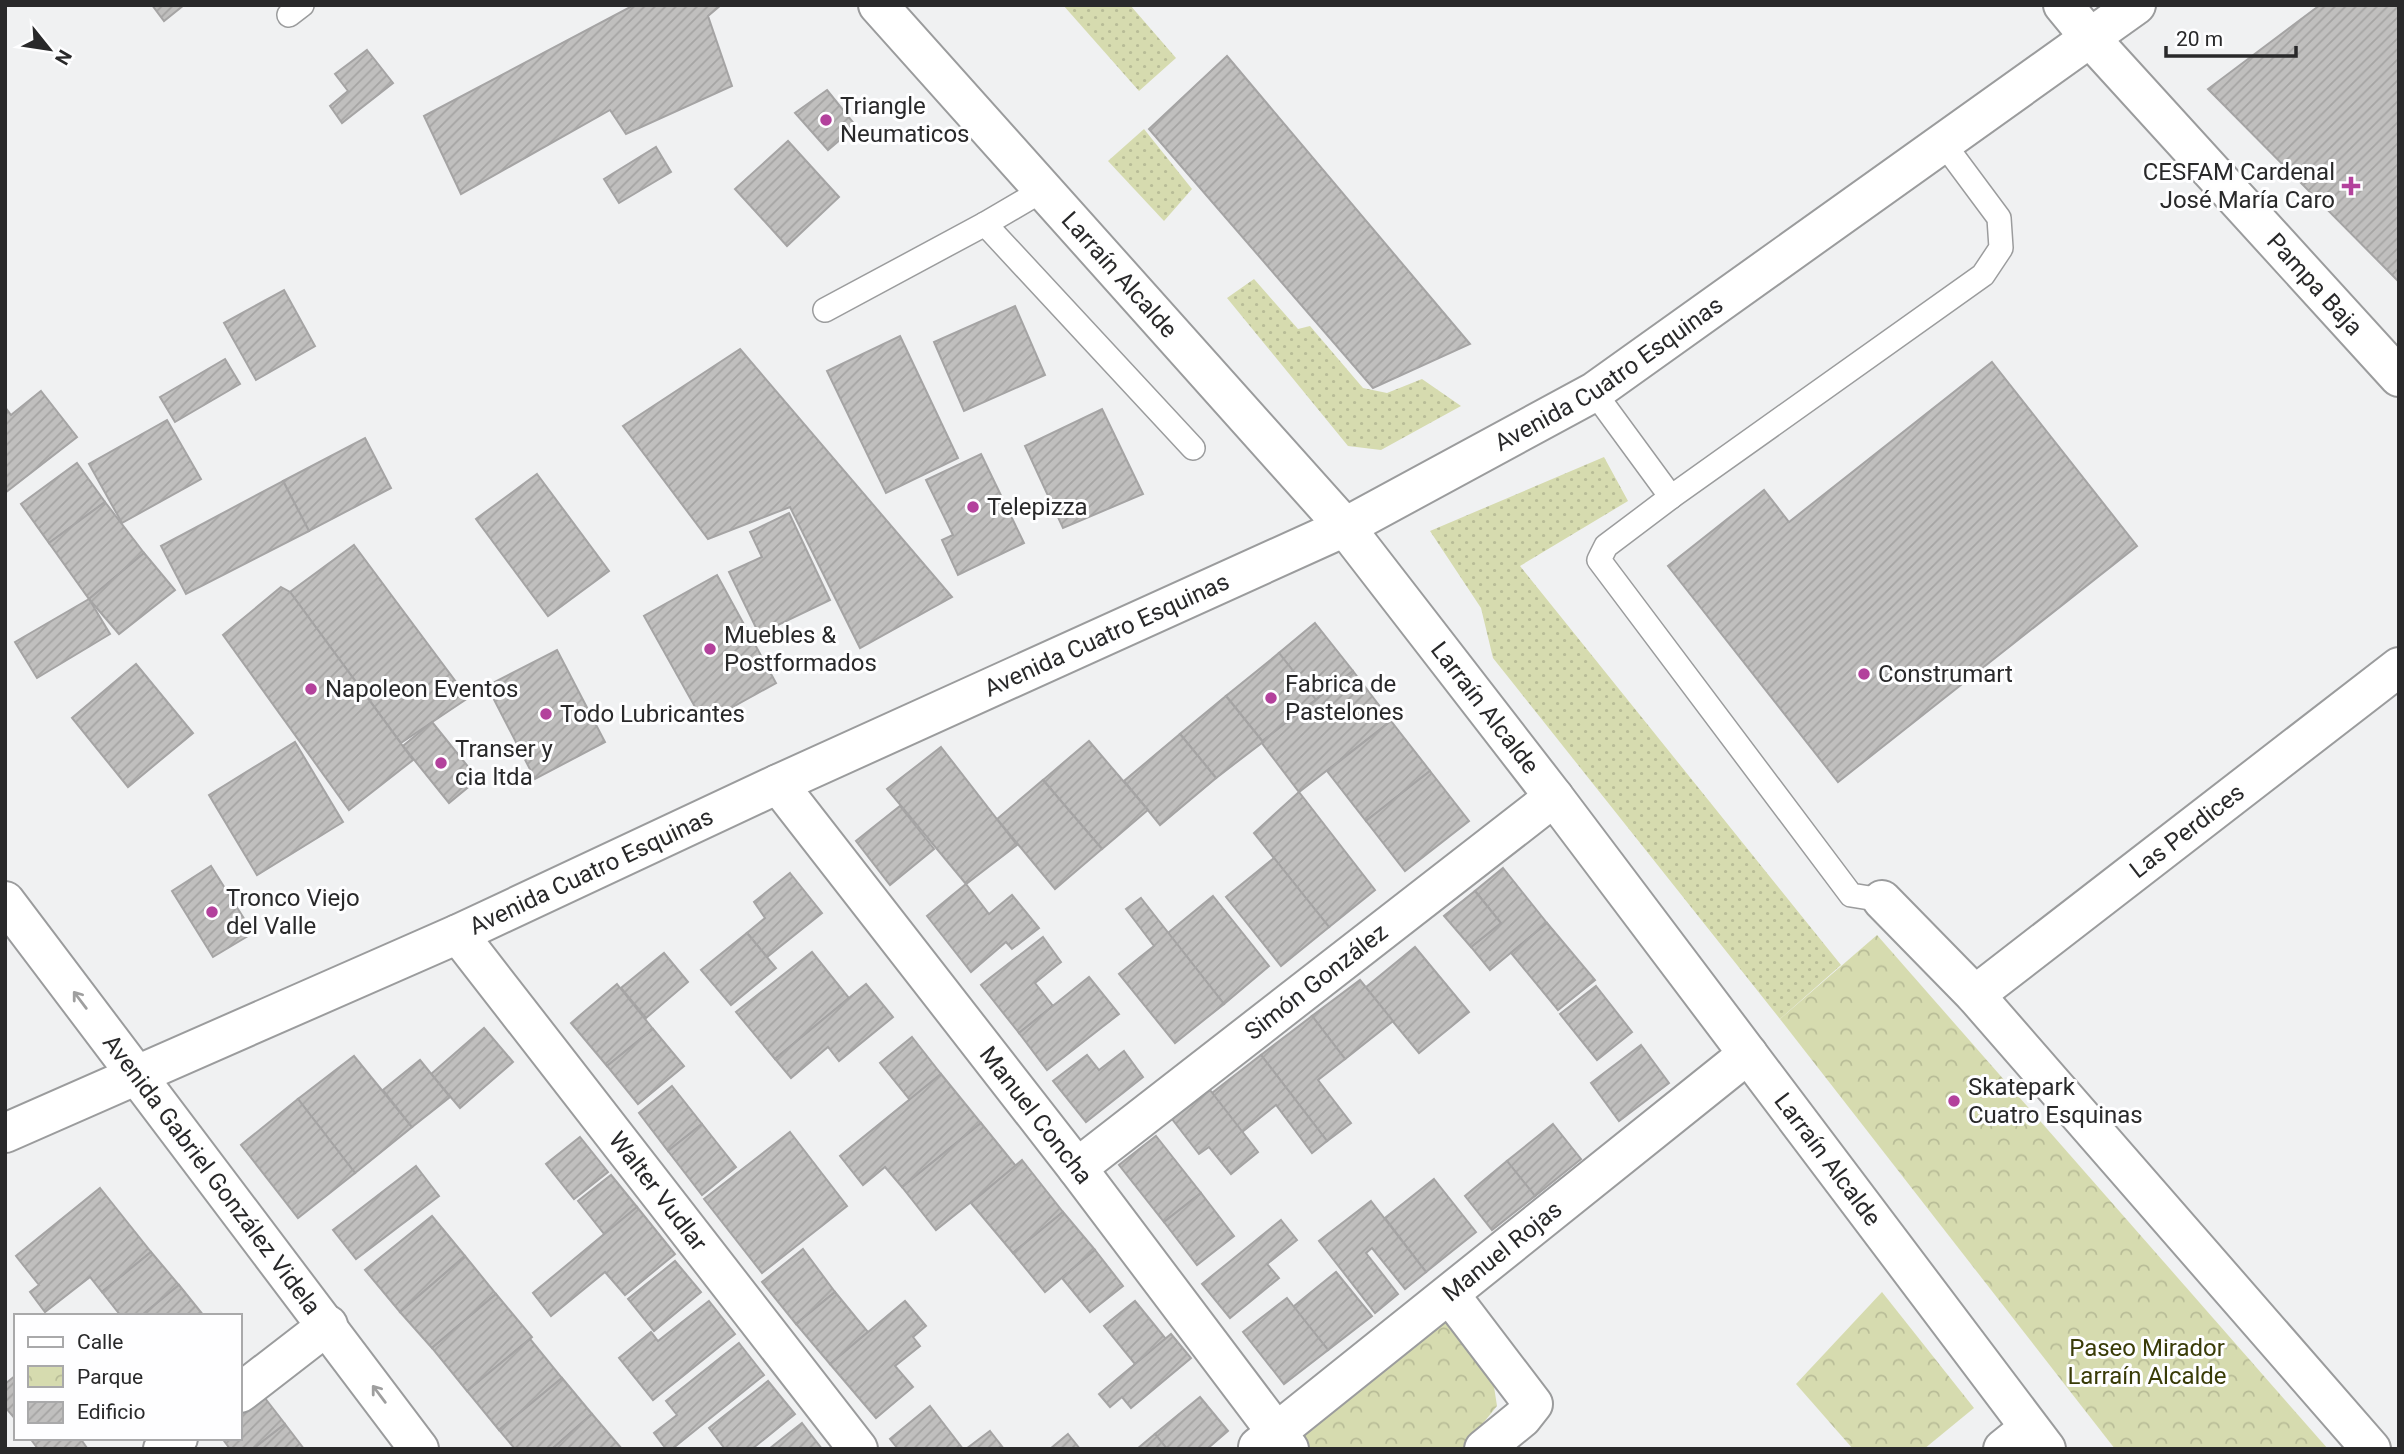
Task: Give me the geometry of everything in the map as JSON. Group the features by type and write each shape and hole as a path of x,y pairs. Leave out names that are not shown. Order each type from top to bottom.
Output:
{"street":[{"name":"Larraín Alcalde","path":"878,5 1345,527 1748,1054 2026,1442"},
{"name":"Pampa Baja","path":"2063,5 2399,377"},
{"name":"Avenida Cuatro Esquinas","path":"5,1133 458,934 778,784 1345,527 1594,392 1944,145 2136,5"},
{"name":"Las Perdices","path":"1976,995 2399,667"},
{"name":"Manuel Concha","path":"778,784 1077,1168 1274,1443"},
{"name":"Simón González","path":"1077,1168 1554,797"},
{"path":"1882,900 1976,995 2371,1449"},
{"name":"Avenida Gabriel González Videla","path":"5,901 328,1325 419,1449"},
{"name":"Walter Vudlar","path":"458,934 858,1449"},
{"name":"Manuel Rojas","path":"1274,1443 1450,1295 1748,1054"},
{"path":"1450,1295 1533,1404 1522,1419 1484,1449"},
{"path":"242,1391 328,1325"}],"lane":[{"path":"1882,900 1851,895 1599,560 1606,546 1671,496 1983,275 2001,248 1999,218 1944,145"},
{"path":"825,310 1043,190"},
{"path":"985,224 1192,448"},
{"path":"1594,392 1671,496"}],"green space":[{"path":"1063,5 1130,5 1176,58 1139,91"},
{"path":"1144,129 1192,189 1164,221 1108,161"},
{"path":"1254,279 1298,329 1310,326 1363,388 1387,393 1422,379 1461,406 1381,450 1348,446 1227,298"},
{"path":"1604,457 1628,501 1520,566 1841,965 1780,1019 1493,658 1481,608 1430,531"},
{"name":"Paseo Mirador Larraín Alcalde","path":"1877,935 2328,1449 2115,1449 1780,1019"},
{"path":"1882,1292 1974,1408 1924,1449 1853,1449 1796,1384"},
{"path":"1441,1315 1492,1374 1497,1406 1462,1449 1302,1449 1294,1438"}],"building":[{"path":"152,5 184,5 164,21"},
{"path":"634,5 721,5 708,16 732,86 626,134 610,110 461,194 424,116"},
{"name":"CESFAM Cardenal José María Caro","path":"2320,5 2399,5 2399,282 2208,89"},
{"path":"367,50 393,83 342,123 330,106 348,91 335,74"},
{"path":"1227,56 1470,344 1373,388 1149,129"},
{"name":"Triangle Neumaticos","path":"827,90 856,126 828,150 795,113"},
{"path":"788,141 839,197 787,246 735,189"},
{"path":"656,147 671,172 619,203 604,179"},
{"path":"284,290 315,346 256,380 224,323"},
{"path":"1015,306 1045,375 964,411 934,342"},
{"path":"900,336 958,458 886,493 827,371"},
{"path":"740,349 952,597 860,648 790,507 708,539 623,426"},
{"path":"225,359 240,384 175,422 160,397"},
{"name":"Construmart","path":"1992,362 2137,546 1838,782 1668,566 1764,490 1789,522"},
{"path":"41,391 77,437 5,493 5,407 11,415"},
{"path":"1102,409 1143,494 1063,528 1025,446"},
{"path":"167,420 201,479 122,523 89,464"},
{"path":"365,438 391,488 309,531 283,481"},
{"name":"Telepizza","path":"981,454 1024,543 958,575 942,540 953,535 926,480"},
{"path":"77,463 105,502 49,543 21,504"},
{"path":"537,474 609,571 548,616 476,519"},
{"path":"283,481 309,531 186,594 161,546"},
{"path":"105,502 144,553 89,599 49,543"},
{"path":"789,513 830,600 759,634 729,572 762,557 750,532"},
{"path":"354,545 468,698 401,743 290,592"},
{"path":"144,553 175,590 119,634 89,599"},
{"name":"Muebles & Postformados","path":"717,575 776,683 704,723 644,616"},
{"name":"Napoleon Eventos","path":"281,587 290,592 413,760 349,810 223,635"},
{"path":"89,599 110,634 37,678 15,642"},
{"path":"1315,623 1353,671 1316,700 1279,653"},
{"name":"Todo Lubricantes","path":"557,650 605,742 535,779 487,686"},
{"name":"Fabrica de Pastelones","path":"1279,653 1316,700 1263,742 1226,696"},
{"path":"136,664 193,733 128,787 72,718"},
{"path":"1353,671 1391,721 1299,792 1261,742"},
{"path":"1226,696 1263,742 1216,778 1180,734"},
{"path":"1391,721 1430,771 1366,821 1327,771"},
{"name":"Transer y cia ltda","path":"432,722 478,779 449,803 403,746"},
{"path":"1180,734 1216,778 1160,825 1124,781"},
{"path":"1089,741 1148,810 1102,849 1043,780"},
{"path":"295,742 343,822 257,875 209,795"},
{"path":"941,747 1017,845 966,884 887,789"},
{"path":"1430,771 1469,821 1405,871 1366,821"},
{"path":"1043,780 1102,849 1055,889 997,819"},
{"path":"1299,792 1375,890 1329,927 1254,833"},
{"path":"900,806 934,849 890,885 856,841"},
{"path":"1274,858 1329,927 1281,966 1226,897"},
{"name":"Tronco Viejo del Valle","path":"211,866 253,933 213,957 172,891"},
{"path":"1503,868 1547,923 1490,970 1471,947 1501,923 1475,891"},
{"path":"790,873 822,913 767,957 747,933 765,918 754,902"},
{"path":"966,884 989,914 1012,895 1039,928 1012,949 1006,942 971,972 927,916"},
{"path":"1475,891 1501,923 1471,947 1444,916"},
{"path":"1213,896 1269,966 1224,1004 1168,933"},
{"path":"1141,898 1224,1004 1175,1043 1119,974 1154,946 1126,909"},
{"path":"1547,923 1595,980 1558,1010 1511,953"},
{"path":"747,933 776,968 731,1005 701,970"},
{"path":"1043,937 1061,962 1035,983 1053,1006 1019,1033 981,985"},
{"path":"1415,947 1469,1012 1419,1053 1365,988"},
{"path":"812,952 849,998 775,1059 736,1012"},
{"path":"664,953 688,982 646,1018 621,988"},
{"path":"1089,977 1119,1014 1047,1070 1019,1033"},
{"path":"1360,980 1393,1021 1345,1059 1312,1016"},
{"path":"617,984 653,1029 607,1066 571,1023"},
{"path":"866,984 893,1017 839,1061 828,1047 791,1078 775,1059"},
{"path":"1596,986 1632,1032 1597,1060 1560,1014"},
{"path":"1312,1016 1345,1059 1318,1080 1351,1123 1327,1141 1261,1055"},
{"path":"484,1028 513,1062 460,1108 431,1074"},
{"path":"653,1029 684,1066 638,1104 607,1066"},
{"path":"912,1037 941,1074 910,1100 880,1063"},
{"path":"1641,1045 1669,1083 1619,1121 1591,1083"},
{"path":"1124,1051 1143,1077 1086,1122 1053,1081 1087,1055 1099,1070"},
{"path":"1261,1055 1327,1141 1312,1153 1276,1105 1242,1132 1212,1093"},
{"path":"354,1056 412,1127 355,1173 298,1099"},
{"path":"420,1060 450,1097 412,1127 383,1090"},
{"path":"941,1074 981,1123 902,1187 885,1167 863,1185 840,1156"},
{"path":"672,1086 702,1124 668,1151 639,1113"},
{"path":"1210,1090 1258,1152 1231,1174 1209,1147 1199,1154 1172,1119"},
{"path":"298,1099 355,1173 298,1218 241,1145"},
{"path":"981,1123 1016,1166 936,1230 902,1187"},
{"path":"702,1124 736,1167 702,1195 668,1151"},
{"path":"1553,1124 1581,1159 1535,1196 1507,1161"},
{"path":"790,1132 847,1206 762,1273 704,1199"},
{"path":"1156,1136 1201,1193 1164,1222 1119,1165"},
{"path":"580,1137 608,1172 574,1199 546,1164"},
{"path":"1022,1160 1063,1212 1013,1253 971,1203"},
{"path":"1507,1161 1535,1196 1492,1230 1465,1196"},
{"path":"416,1166 439,1196 356,1259 333,1230"},
{"path":"611,1175 637,1207 605,1235 578,1201"},
{"path":"1434,1179 1476,1232 1426,1272 1385,1218"},
{"path":"100,1188 151,1252 102,1292 90,1277 45,1312 30,1292 39,1285 16,1256"},
{"path":"1201,1193 1234,1236 1197,1265 1164,1222"},
{"path":"1371,1201 1426,1272 1405,1289 1372,1248 1366,1253 1398,1294 1375,1313 1319,1241"},
{"path":"637,1207 675,1254 625,1295 605,1272 551,1316 533,1293"},
{"path":"1063,1212 1095,1250 1045,1292 1013,1253"},
{"path":"432,1216 465,1256 400,1312 365,1270"},
{"path":"1281,1220 1297,1240 1267,1264 1279,1278 1230,1318 1202,1284"},
{"path":"803,1249 835,1292 796,1324 762,1282"},
{"path":"1095,1250 1123,1286 1090,1312 1062,1278"},
{"path":"151,1252 179,1285 143,1314 119,1314 102,1292"},
{"path":"465,1256 496,1294 432,1348 400,1312"},
{"path":"675,1261 701,1292 654,1331 628,1299"},
{"path":"1336,1272 1372,1316 1328,1350 1293,1307"},
{"path":"179,1285 202,1314 143,1314"},
{"path":"835,1292 868,1332 830,1364 796,1324"},
{"path":"496,1294 532,1337 467,1391 432,1348"},
{"path":"1287,1298 1328,1350 1284,1384 1243,1332"},
{"path":"709,1301 735,1334 653,1400 619,1358 651,1332 658,1341"},
{"path":"905,1301 926,1326 913,1337 920,1346 895,1366 913,1387 876,1418 830,1364"},
{"path":"1135,1301 1166,1339 1135,1364 1104,1326"},
{"path":"1171,1334 1191,1358 1131,1408 1122,1397 1110,1407 1099,1394"},
{"path":"530,1339 562,1378 499,1430 467,1391"},
{"path":"739,1343 764,1375 672,1449 666,1449 654,1433 677,1415 666,1401"},
{"path":"14,1377 14,1418 5,1407 5,1384"},
{"path":"562,1378 592,1414 552,1449 515,1449 499,1430"},
{"path":"768,1381 795,1414 752,1449 725,1449 709,1428"},
{"path":"261,1393 285,1424 253,1449 230,1449 223,1440 242,1440 242,1407"},
{"path":"1200,1397 1228,1431 1207,1449 1167,1449 1155,1434"},
{"path":"930,1406 963,1449 898,1449 890,1439"},
{"path":"592,1414 622,1449 552,1449"},
{"path":"802,1423 822,1449 769,1449"},
{"path":"285,1424 304,1449 253,1449"},
{"path":"990,1431 1004,1449 966,1449"},
{"path":"1068,1434 1080,1449 1050,1449"},
{"path":"1155,1434 1167,1449 1137,1449"},
{"path":"31,1440 81,1440 87,1448 38,1449"}],"place":[{"name":"Triangle Neumaticos","path":"826,120"},
{"name":"CESFAM Cardenal José María Caro","path":"2351,186"},
{"name":"Telepizza","path":"973,507"},
{"name":"Muebles & Postformados","path":"710,649"},
{"name":"Construmart","path":"1864,674"},
{"name":"Napoleon Eventos","path":"311,689"},
{"name":"Fabrica de Pastelones","path":"1271,698"},
{"name":"Todo Lubricantes","path":"546,714"},
{"name":"Transer y cia ltda","path":"441,763"},
{"name":"Tronco Viejo del Valle","path":"212,912"},
{"name":"Skatepark Cuatro Esquinas","path":"1954,1101"}]}
